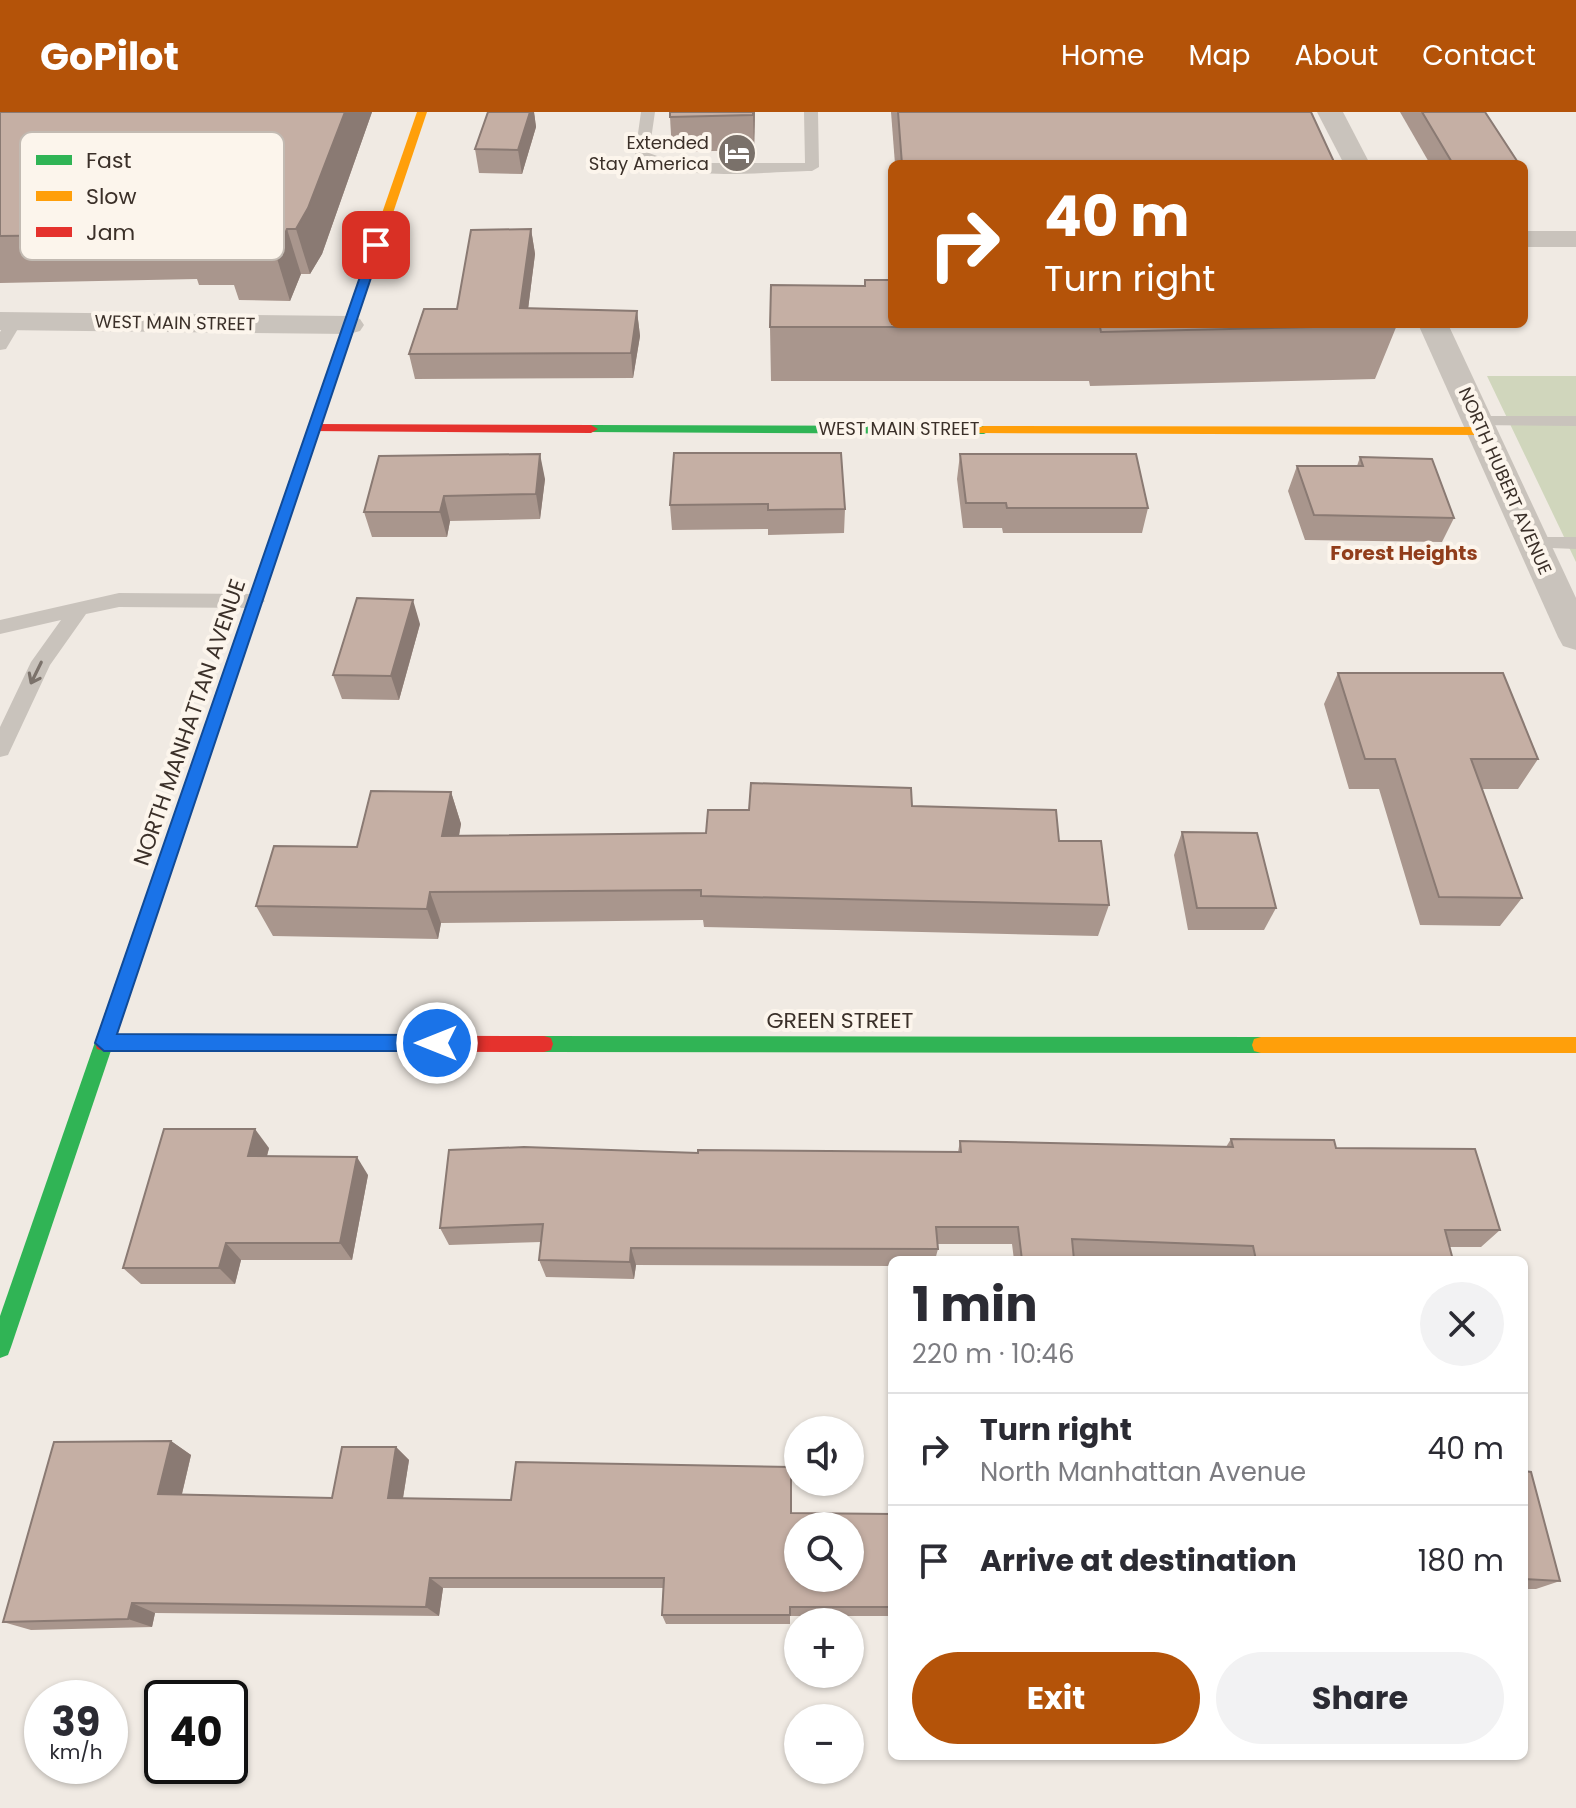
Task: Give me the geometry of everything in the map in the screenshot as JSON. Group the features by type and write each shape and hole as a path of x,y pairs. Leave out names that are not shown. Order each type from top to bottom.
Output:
{"street":[{"name":"NORTH MANHATTAN AVENUE","path":"0,1347 422,112"},
{"path":"1330,112 1355,160"},
{"path":"1528,239 1576,239"},
{"name":"WEST MAIN STREET","path":"5,329 349,325"},
{"name":"NORTH HUBERT AVENUE","path":"1435,328 1576,637"},
{"name":"WEST MAIN STREET","path":"315,428 1480,426"},
{"name":"GREEN STREET","path":"104,1043 1576,1045"}],"lane":[{"path":"648,112 642,155 655,163 676,167 812,167 811,112"},
{"path":"1480,426 1576,421"},
{"path":"1533,543 1576,543"},
{"path":"0,627 119,600 255,601"},
{"path":"0,749 41,662 80,608"}],"green space":[{"path":"1487,376 1576,376 1576,562"}],"building":[{"path":"0,112 345,112 308,208 296,229 287,229 284,236 284,132 20,132 20,236 0,236"},
{"path":"488,112 530,112 518,150 475,149"},
{"path":"670,112 753,112 753,115 670,117"},
{"path":"898,112 1311,112 1333,160 902,160"},
{"path":"1422,112 1485,112 1516,160 1451,160"},
{"path":"531,229 520,308 637,311 631,353 409,354 424,309 457,309 471,230"},
{"path":"865,280 888,280 888,327 770,327 771,285 865,286"},
{"path":"1100,328 1270,328 1101,332"},
{"path":"674,453 841,453 845,509 768,510 768,504 670,505"},
{"path":"540,454 536,494 444,496 440,512 364,512 379,456"},
{"path":"960,454 1136,454 1148,508 1007,508 1006,503 966,503"},
{"path":"1360,457 1432,459 1454,518 1314,515 1297,466 1363,466"},
{"path":"357,598 413,600 391,676 333,675"},
{"path":"1338,673 1503,673 1538,759 1471,759 1522,898 1439,897 1395,759 1365,759"},
{"path":"751,783 911,788 912,806 1056,810 1059,841 1101,841 1109,905 701,896 701,890 430,892 427,909 256,906 274,846 357,847 371,791 451,792 442,836 706,833 708,810 749,810"},
{"path":"1182,832 1257,833 1276,908 1197,908"},
{"path":"164,1129 255,1129 248,1156 357,1157 340,1243 226,1243 219,1268 123,1268"},
{"path":"1231,1139 1334,1140 1336,1148 1475,1149 1500,1230 1445,1230 1452,1256 1255,1256 1253,1246 1072,1239 1074,1256 1022,1256 1018,1227 936,1227 938,1249 631,1248 630,1262 539,1260 543,1224 440,1228 449,1150 524,1147 698,1153 698,1150 961,1152 960,1141 1233,1147"},
{"path":"171,1441 158,1494 332,1498 342,1447 396,1447 388,1498 511,1500 516,1462 784,1467 784,1496 791,1496 791,1512 784,1512 784,1592 864,1592 864,1514 888,1514 888,1607 790,1607 784,1608 784,1615 662,1615 664,1578 430,1578 426,1607 132,1603 128,1619 3,1622 54,1442"},
{"path":"1528,1472 1531,1472 1560,1581 1528,1579"}],"traffic: fast":[{"path":"591,429 984,430"},
{"path":"0,1347 205,748"},
{"path":"544,1044 1261,1045"}],"traffic: slow":[{"path":"205,748 422,112"},
{"path":"984,430 1482,431"},
{"path":"1261,1045 1576,1045"}],"traffic: jam":[{"path":"315,428 591,429"},
{"path":"104,1043 544,1044"}],"place":[{"name":"Extended Stay America","path":"737,153"}],"district":[{"name":"Forest Heights","path":"1404,553"}],"route":[{"path":"376,245 104,1043 437,1043"}]}
